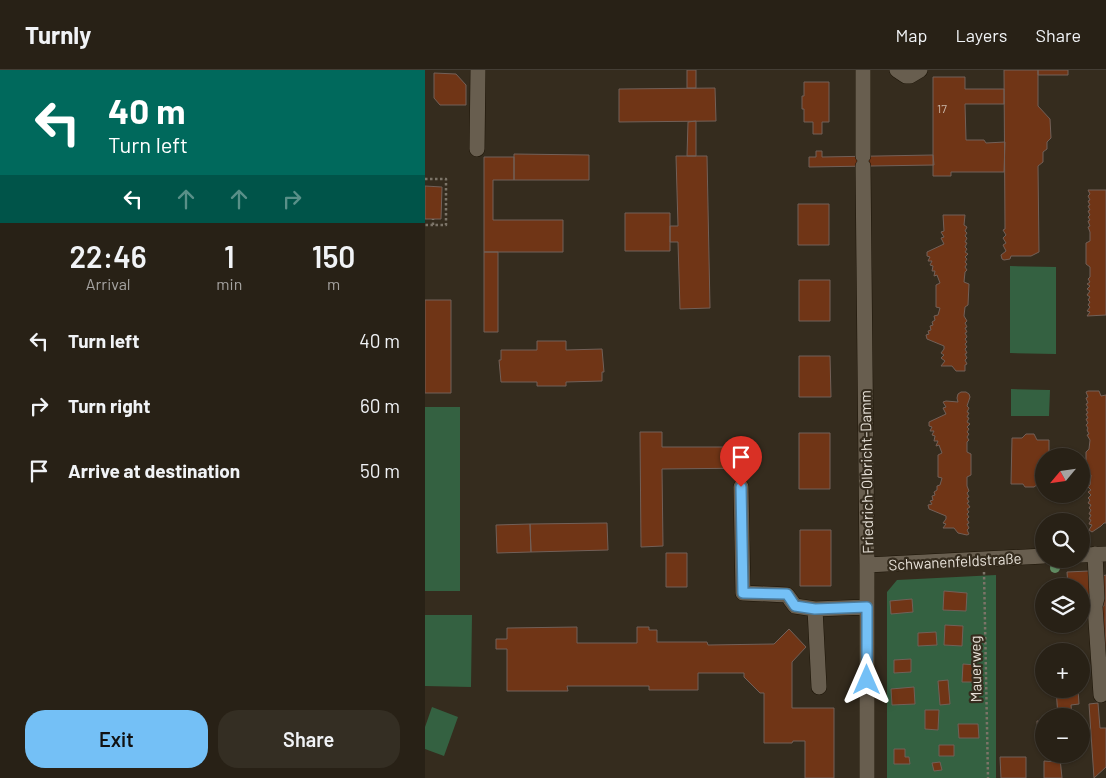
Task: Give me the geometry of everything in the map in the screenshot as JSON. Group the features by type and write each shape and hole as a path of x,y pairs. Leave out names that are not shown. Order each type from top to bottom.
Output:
{"street":[{"path":"477,149 478,70"},
{"name":"Friedrich-Olbricht-Damm","path":"863,70 867,778"},
{"path":"897,70 905,76 910,76 920,70"},
{"path":"741,487 743,593 787,594 795,606 815,609 867,607"},
{"path":"1094,554 1097,598 1095,606 1101,695"},
{"name":"Schwanenfeldstraße","path":"867,565 1035,556"},
{"path":"815,609 819,687"}],"path":[{"path":"425,179 446,179 446,225 425,225"},
{"path":"433,219 433,225"},
{"name":"Mauerweg","path":"984,559 988,778"}],"green space":[{"path":"1010,266 1056,267 1056,354 1010,353"},
{"path":"1011,389 1050,390 1049,416 1011,416"},
{"path":"425,407 460,407 460,591 425,591"},
{"path":"996,575 996,778 887,778 887,592 897,580"},
{"path":"425,615 472,615 471,687 425,686"},
{"path":"432,707 458,717 444,756 425,749 425,727"}],"building":[{"path":"687,70 696,70 696,88 687,88"},
{"path":"1004,70 1038,70 1038,106 1050,119 1051,138 1047,142 1047,149 1043,152 1043,162 1038,166 1039,252 1031,256 1011,256 1010,259 1004,260 1001,255 1006,251 1003,245 1006,243 1003,238 1006,235 1003,230 1005,229"},
{"path":"1038,70 1068,70 1068,75 1038,75"},
{"path":"434,73 456,74 466,85 466,105 440,105 434,98"},
{"path":"933,77 965,77 965,89 1004,89 1004,104 965,104 966,140 984,140 986,143 1005,142 1004,172 951,172 951,176 933,176"},
{"path":"804,82 829,82 829,122 822,122 822,134 813,134 813,122 804,122 802,96 804,96"},
{"path":"715,88 716,121 619,122 619,89"},
{"path":"696,121 696,156 687,156 688,122"},
{"path":"816,151 822,151 822,157 933,155 934,165 809,167 809,157 816,157"},
{"path":"514,154 589,155 589,180 514,180"},
{"path":"676,156 707,156 710,308 680,309 678,242 670,242 670,226 678,226"},
{"path":"484,157 514,157 514,180 493,180 493,220 563,220 563,252 484,252"},
{"path":"425,186 442,187 441,219 425,219"},
{"path":"1088,190 1106,190 1106,315 1087,316 1090,312 1087,311 1090,307 1088,300 1090,297 1087,295 1090,291 1087,289 1090,286 1087,284 1090,282 1088,279 1090,277 1090,267 1086,264 1086,243 1090,241 1088,221 1090,220 1088,217 1090,215 1088,211 1090,210 1088,206 1090,205 1088,201 1090,200 1088,196 1090,194"},
{"path":"798,204 829,204 829,245 798,245"},
{"path":"625,213 670,213 670,251 625,251"},
{"path":"943,215 965,215 964,225 967,227 965,242 967,243 965,247 967,249 965,252 968,254 965,257 967,259 965,267 967,270 964,282 969,284 968,305 965,307 964,316 967,321 965,323 967,337 965,339 967,342 965,344 967,347 965,349 967,353 965,354 967,358 965,360 967,364 965,365 965,371 956,371 952,366 941,366 945,361 941,358 944,355 941,353 944,346 927,339 926,335 929,334 930,326 933,325 932,322 935,320 934,316 938,315 940,308 936,307 936,285 940,283 937,275 934,276 935,271 932,271 933,266 930,265 932,261 928,261 930,257 927,256 927,252 944,244 941,238 944,237 941,232 944,231"},
{"path":"484,252 498,252 498,332 484,332"},
{"path":"799,280 830,280 830,321 799,321"},
{"path":"425,300 451,300 451,393 425,393"},
{"path":"537,341 566,341 566,350 602,349 604,372 602,372 602,381 566,382 566,386 537,386 537,382 501,382 499,360 501,360 501,350 537,350"},
{"path":"799,356 830,356 831,397 799,397"},
{"path":"1099,391 1101,396 1106,395 1106,523 1092,532 1090,531 1092,525 1090,524 1091,510 1089,508 1091,505 1088,503 1090,503 1091,495 1091,475 1090,440 1087,435 1089,434 1086,425 1088,423 1086,419 1088,418 1086,414 1088,413 1086,409 1088,408 1086,404 1088,403 1086,398 1088,397 1086,392"},
{"path":"966,392 970,397 967,406 969,408 967,412 969,413 967,417 969,418 967,422 970,424 967,427 969,429 967,437 969,440 967,442 967,452 971,454 971,475 967,477 969,491 967,493 969,497 967,498 969,502 967,503 970,507 967,509 969,512 967,519 969,523 967,524 969,528 967,530 969,534 967,535 958,533 954,528 943,528 946,524 943,523 946,516 929,509 928,505 932,504 930,501 933,500 932,496 935,495 934,492 937,490 937,486 940,485 942,478 938,477 938,455 942,453 939,445 936,446 938,441 934,441 935,436 932,435 934,431 930,431 932,427 929,426 929,422 946,414 943,408 946,407 943,402 958,402 958,394"},
{"path":"640,432 662,432 662,447 754,447 754,468 662,469 663,546 641,547"},
{"path":"799,433 830,433 830,489 799,489"},
{"path":"1026,434 1034,434 1037,440 1049,440 1049,448 1035,448 1034,487 1025,487 1023,484 1011,484 1012,438 1022,438"},
{"path":"607,523 608,550 531,552 530,524"},
{"path":"530,524 531,552 497,553 496,525"},
{"path":"800,530 831,530 831,586 800,586"},
{"path":"666,553 687,553 687,587 666,587"},
{"path":"1089,571 1090,578 1067,578 1067,572"},
{"path":"1106,575 1106,678 1101,606 1104,606 1102,576"},
{"path":"944,591 967,593 966,611 943,610"},
{"path":"912,599 913,612 891,614 890,601"},
{"path":"945,625 963,626 962,646 944,645"},
{"path":"577,627 577,643 637,643 637,627 649,627 649,630 657,630 657,642 707,642 708,645 774,644 789,629 806,647 792,662 792,708 834,708 834,778 805,778 805,741 764,743 764,693 760,693 744,677 744,673 698,673 698,690 649,690 649,686 567,686 568,691 507,691 507,649 496,649 496,639 507,639 507,628"},
{"path":"936,632 937,645 918,646 918,633"},
{"path":"911,659 911,672 894,673 894,660"},
{"path":"963,664 976,665 975,682 962,682"},
{"path":"948,680 950,704 940,705 938,681"},
{"path":"914,687 915,704 892,705 891,689"},
{"path":"1057,698 1079,698 1079,704 1071,705 1071,708 1057,708"},
{"path":"1098,703 1100,728 1106,728 1106,767 1094,778 1090,708 1089,704"},
{"path":"925,710 939,710 938,730 925,729"},
{"path":"958,724 978,724 979,738 959,738"},
{"path":"939,745 954,745 954,756 939,756"},
{"path":"894,749 905,749 905,757 909,757 910,764 894,764"},
{"path":"1000,757 1026,757 1026,778 1001,778"},
{"path":"940,762 942,770 934,771 932,763"},
{"path":"1044,763 1060,763 1062,778 1044,778"}],"route":[{"path":"741,487 743,593 787,594 795,606 815,609 867,607 867,680"}]}
